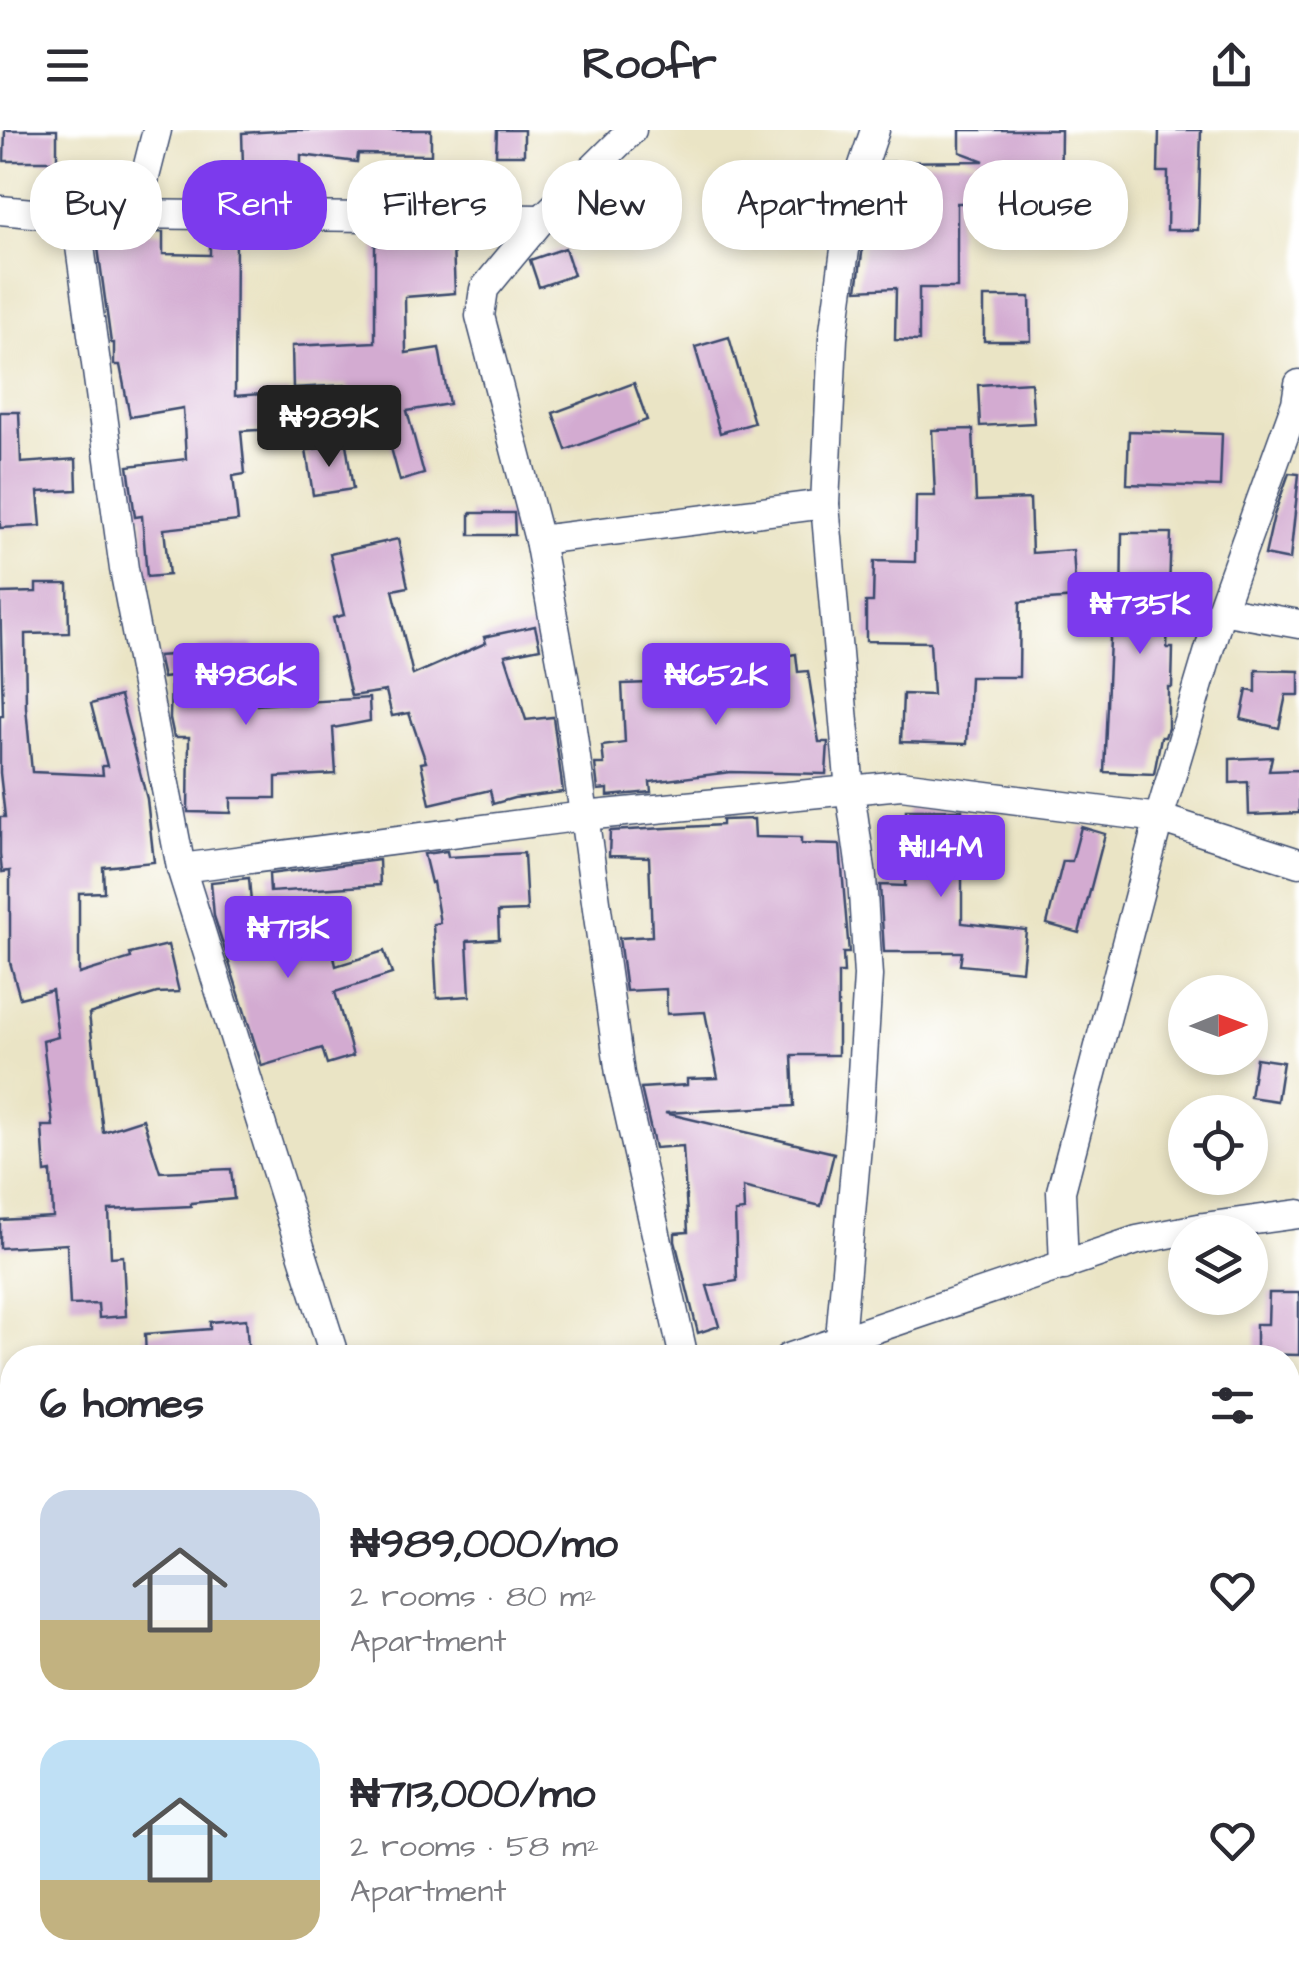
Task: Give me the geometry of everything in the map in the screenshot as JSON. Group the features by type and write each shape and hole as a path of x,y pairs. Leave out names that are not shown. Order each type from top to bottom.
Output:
{"street":[{"path":"149,160 157,130"},
{"path":"602,160 632,130"},
{"path":"840,1338 860,1123 868,976 825,504 833,338 852,198 876,130"},
{"path":"0,210 30,212"},
{"path":"162,214 542,219"},
{"path":"542,219 484,290 480,316 539,540 567,693 620,1074 681,1345"},
{"path":"81,250 124,569 182,868 331,1345"},
{"path":"1064,1266 1061,1191 1159,818 1221,610 1296,403 1299,384"},
{"path":"539,540 825,504"},
{"path":"1221,610 1299,624"},
{"path":"182,868 584,816 901,785 1159,818 1299,863"},
{"path":"822,1345 1137,1240 1299,1214"}],"building":[{"path":"5,130 57,130 57,160 4,161"},
{"path":"431,130 431,155 358,154 357,160 347,161 301,155 301,160 243,160 242,133"},
{"path":"497,130 524,130 524,155 496,155"},
{"path":"960,130 1061,130 1061,160 981,160 960,152"},
{"path":"1159,130 1201,130 1198,230 1167,230 1168,172 1158,172"},
{"path":"943,161 963,161 963,203 957,203 957,288 919,288 919,341 895,340 896,288 857,290 862,250 943,250"},
{"path":"162,232 163,254 210,255 210,250 236,250 235,396 288,392 290,428 241,431 245,474 233,476 238,521 164,529 169,575 147,577 142,516 135,517 128,466 186,459 183,408 130,417 120,365 114,365 98,250 162,250"},
{"path":"375,250 453,250 455,293 405,297 406,353 439,348 449,404 407,411 424,474 400,481 385,426 354,431 347,385 293,388 292,346 375,342"},
{"path":"566,250 574,275 539,287 530,260"},
{"path":"984,297 1030,297 1031,341 984,341"},
{"path":"729,337 754,423 720,433 695,347"},
{"path":"1031,382 1034,423 980,426 978,385"},
{"path":"634,383 647,420 566,450 553,413"},
{"path":"0,412 19,412 21,463 76,459 77,490 38,492 41,526 0,528"},
{"path":"973,429 976,501 1030,499 1032,553 1073,550 1076,598 1020,602 1019,677 970,677 967,744 901,742 903,694 933,695 930,642 866,641 866,602 873,602 874,561 915,562 916,496 935,496 932,430"},
{"path":"1129,431 1222,434 1220,487 1127,484"},
{"path":"346,444 353,489 313,495 306,450"},
{"path":"1289,473 1299,474 1290,560 1265,555"},
{"path":"470,513 514,513 515,535 470,535"},
{"path":"1122,533 1171,533 1167,648 1173,648 1172,687 1168,687 1168,728 1165,737 1161,737 1154,774 1104,772 1111,617 1121,617"},
{"path":"398,539 408,587 393,590 413,675 486,643 484,637 535,626 540,648 505,655 526,720 553,717 563,792 493,804 490,790 430,804 421,763 426,762 409,713 392,716 386,691 351,696 333,618 344,615 330,554"},
{"path":"36,584 68,584 69,633 25,634 32,772 103,775 102,766 107,766 91,704 120,696 147,799 154,862 103,867 104,892 79,893 79,974 131,958 130,954 168,945 179,992 157,993 89,1014 103,1132 143,1119 160,1172 231,1169 234,1199 191,1206 109,1210 111,1257 123,1256 126,1316 99,1318 98,1304 70,1305 67,1244 0,1248 0,1220 53,1217 51,1172 45,1173 42,1126 53,1126 43,1041 58,1037 52,990 20,998 10,962 10,871 2,872 0,854 0,817 5,817 0,773 0,593 36,592"},
{"path":"253,644 257,705 369,698 370,721 333,728 336,774 276,777 276,798 231,798 231,813 188,812 189,737 174,737 170,718 171,677 163,678 158,656 198,653 198,647"},
{"path":"796,654 798,672 808,671 819,742 828,742 826,774 731,772 650,782 651,792 608,796 608,789 598,790 595,764 604,764 602,746 625,743 622,684 711,681 710,669 758,664 757,660"},
{"path":"1256,670 1299,671 1299,695 1286,695 1279,728 1241,719 1247,690 1256,692"},
{"path":"1272,757 1269,771 1299,770 1299,813 1249,815 1248,782 1230,783 1230,759"},
{"path":"906,810 962,810 962,923 1026,930 1022,971 960,965 962,952 884,952 880,885 905,886"},
{"path":"754,819 755,837 801,838 801,844 840,845 849,953 843,953 844,973 838,973 838,1055 792,1055 794,1106 665,1113 834,1153 821,1206 743,1187 744,1211 735,1212 737,1281 707,1286 719,1326 698,1333 675,1241 675,1233 688,1232 683,1146 655,1148 641,1088 687,1085 687,1079 718,1078 705,1012 667,1014 666,989 626,991 619,938 652,936 649,857 609,856 610,831 722,825 722,820"},
{"path":"1081,827 1105,834 1079,933 1047,924 1063,861 1072,861"},
{"path":"447,851 448,857 524,853 527,911 498,912 499,939 467,941 470,996 437,998 433,924 440,923 424,854"},
{"path":"379,860 380,885 270,892 269,874"},
{"path":"249,878 254,940 328,926 336,966 384,951 392,974 335,992 353,1056 327,1064 322,1048 262,1066 214,916 211,882"},
{"path":"1268,1060 1283,1062 1277,1101 1268,1100 1268,1095 1250,1095 1253,1075 1268,1075"},
{"path":"1269,1293 1299,1293 1299,1345 1256,1345 1256,1324 1268,1324"},
{"path":"246,1319 248,1345 145,1345 145,1334 210,1329 210,1322"}]}
